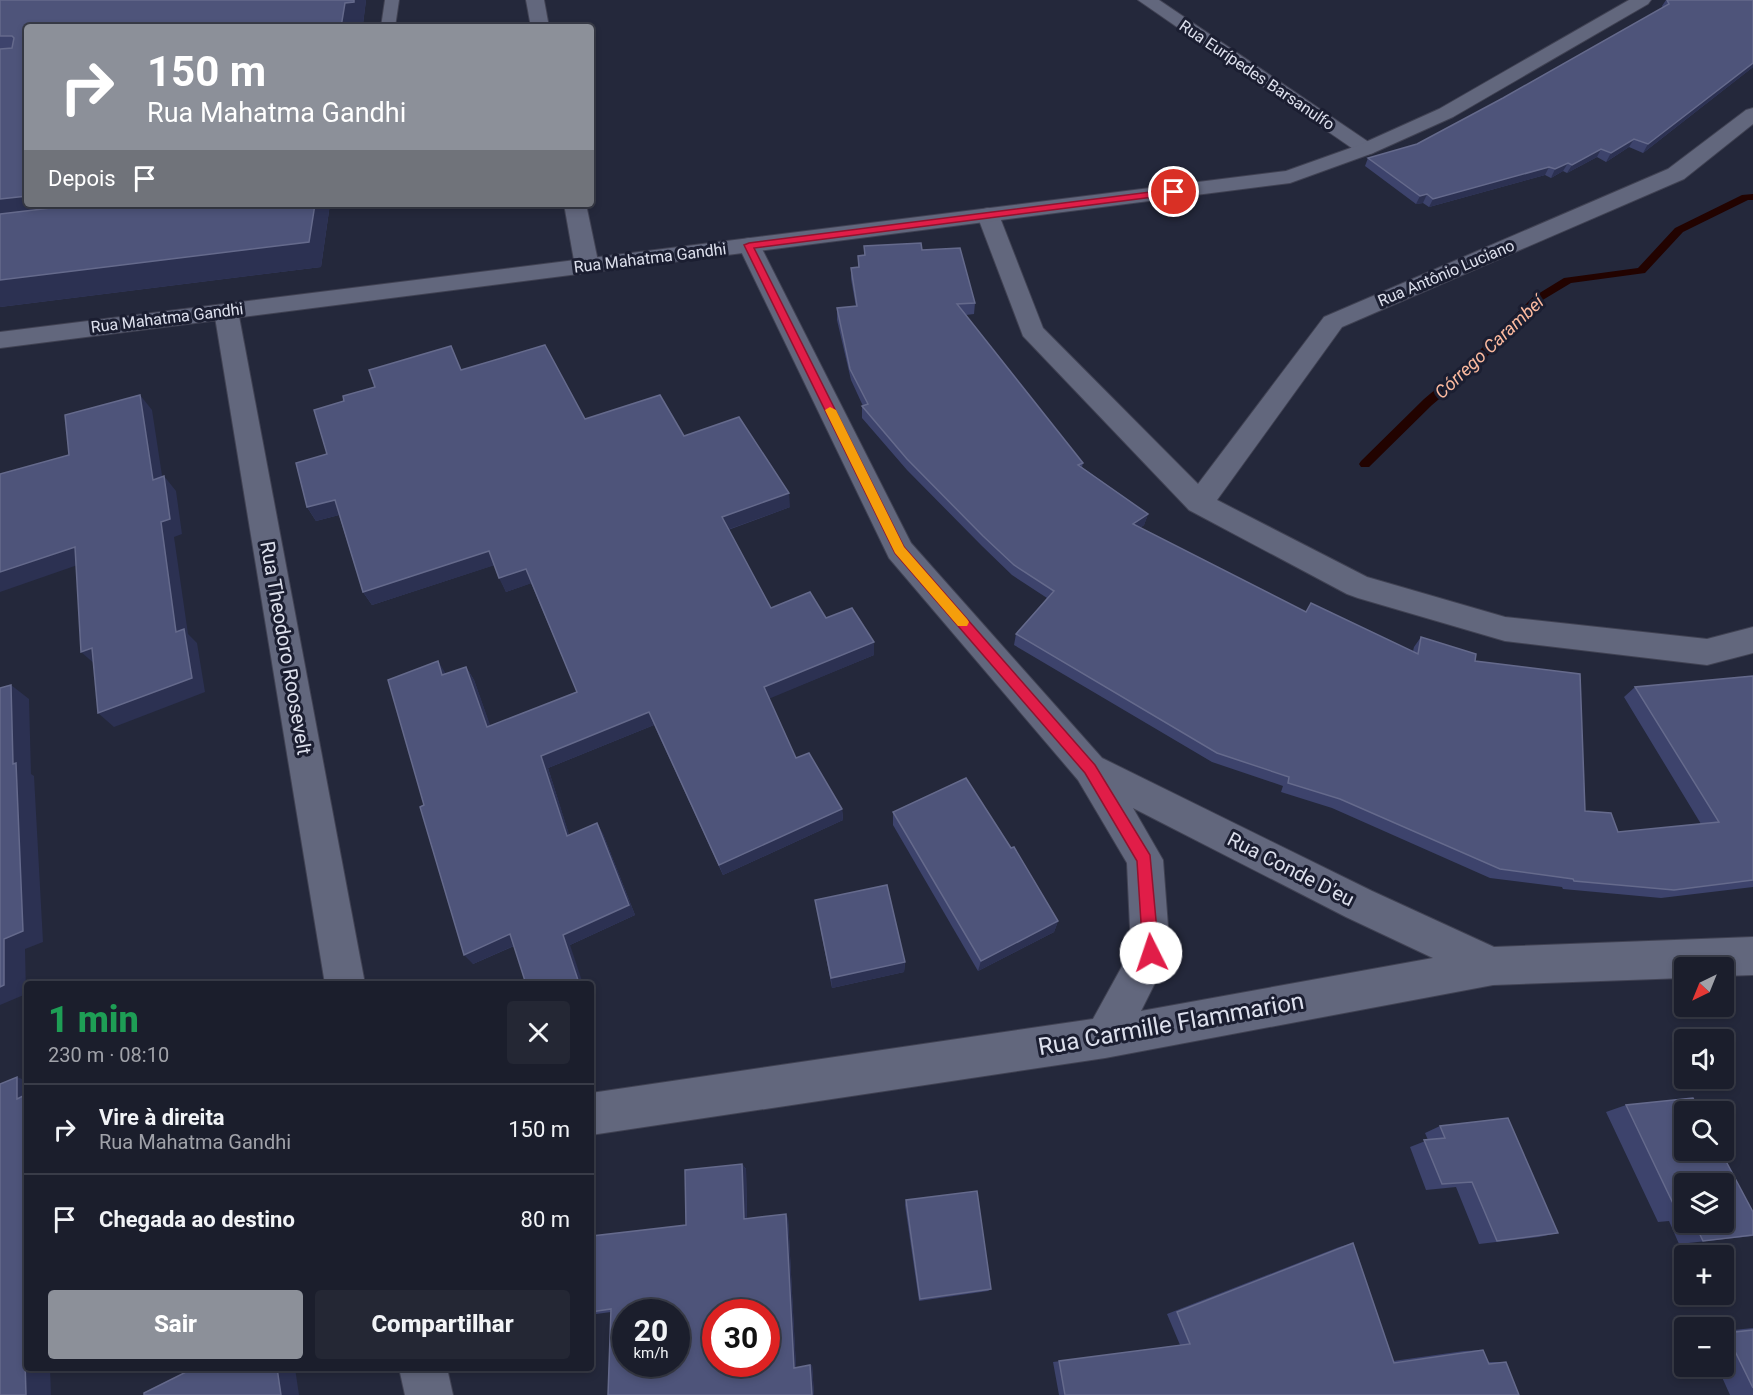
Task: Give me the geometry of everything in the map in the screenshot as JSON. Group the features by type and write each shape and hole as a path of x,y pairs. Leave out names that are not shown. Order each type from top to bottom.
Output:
{"street":[{"path":"535,0 539,24"},
{"name":"Rua Eurípedes Barsanulfo","path":"1147,0 1366,149"},
{"name":"Rua Mahatma Gandhi","path":"0,340 1290,177 1366,149 1446,113 1642,0"},
{"name":"Rua Antônio Luciano","path":"1199,503 1333,322 1676,174 1753,114"},
{"path":"576,207 587,266"},
{"path":"988,215 1032,332 1199,503 1358,586 1505,628 1707,652 1753,640"},
{"name":"Rua Conde D'eu","path":"749,245 900,550 1090,769 1145,860 1151,953 1105,1038"},
{"name":"Rua Theodoro Roosevelt","path":"226,311 344,981"},
{"name":"Rua Conde D'eu","path":"1090,769 1359,904 1493,966"},
{"name":"Rua Carmille Flammarion","path":"594,1114 1105,1038 1493,966 1753,956"},
{"path":"424,1371 429,1395"}],"lane":[{"path":"388,24 392,0"}],"building":[{"path":"0,0 354,0 354,2 345,3 342,24 24,24 24,196 0,199 0,49 12,48 14,38 0,36"},
{"path":"1667,0 1753,0 1753,63 1648,144 1634,139 1611,153 1601,149 1572,165 1568,163 1555,169 1549,167 1433,199 1427,194 1420,196 1368,158 1417,144 1669,4"},
{"path":"60,207 315,207 309,242 0,280 0,214"},
{"path":"921,243 922,250 960,248 975,303 957,304 1083,463 1078,465 1148,514 1133,524 1306,612 1311,603 1418,654 1421,637 1476,654 1475,661 1580,674 1585,811 1611,813 1618,832 1719,822 1635,687 1753,676 1753,880 1674,890 1574,881 1573,879 1500,869 1340,799 1288,783 1289,777 1217,753 1016,634 1054,591 1014,565 907,459 862,406 868,404 850,369 837,308 857,306 851,268 859,267 858,256 865,255 864,246"},
{"path":"545,345 585,419 660,395 684,436 739,417 789,493 722,517 771,608 810,592 826,618 852,608 874,642 764,687 796,758 809,753 842,809 719,865 649,712 541,756 567,836 597,823 629,905 563,935 578,981 525,981 510,934 464,955 420,807 424,805 388,680 438,661 442,675 466,667 487,727 577,692 526,569 499,578 489,551 363,592 335,500 307,507 296,463 327,454 314,410 344,401 343,396 375,387 369,370 451,346 461,370"},
{"path":"140,395 153,480 164,476 170,519 161,522 176,632 184,629 192,678 98,713 92,648 81,652 75,547 0,572 0,474 69,455 65,415"},
{"path":"11,685 13,764 16,763 23,931 4,939 4,985 0,987 0,688"},
{"path":"966,778 1011,848 1014,847 1058,921 981,961 893,812"},
{"path":"887,885 905,962 831,978 815,900"},
{"path":"17,1077 17,1099 24,1096 23,1294 26,1395 0,1395 0,1084"},
{"path":"1693,1098 1694,1101 1674,1101 1674,1161 1726,1161 1732,1173 1674,1173 1674,1205 1626,1105"},
{"path":"1508,1118 1558,1233 1497,1241 1472,1182 1442,1184 1424,1140 1445,1138 1440,1126"},
{"path":"742,1164 744,1219 786,1214 794,1368 810,1365 812,1395 608,1395 611,1309 594,1312 594,1236 686,1225 685,1170"},
{"path":"1734,1176 1753,1212 1753,1235 1703,1241 1699,1233 1734,1233"},
{"path":"977,1191 991,1289 920,1299 906,1200"},
{"path":"1353,1243 1394,1363 1483,1350 1489,1364 1506,1362 1519,1395 1065,1395 1059,1361 1190,1344 1177,1312"},
{"path":"1753,1330 1753,1388 1734,1349 1734,1332"},
{"path":"188,1371 277,1371 281,1395 144,1395"}],"waterway":[{"name":"Córrego Carambeí","path":"1365,464 1428,402 1472,365 1537,299 1568,280 1641,271 1679,230 1746,197 1753,197"}],"slow traffic":[{"path":"830,410 900,550 963,622"}],"route":[{"path":"1151,953 1145,860 1090,769 900,550 749,245 1174,192"}]}
